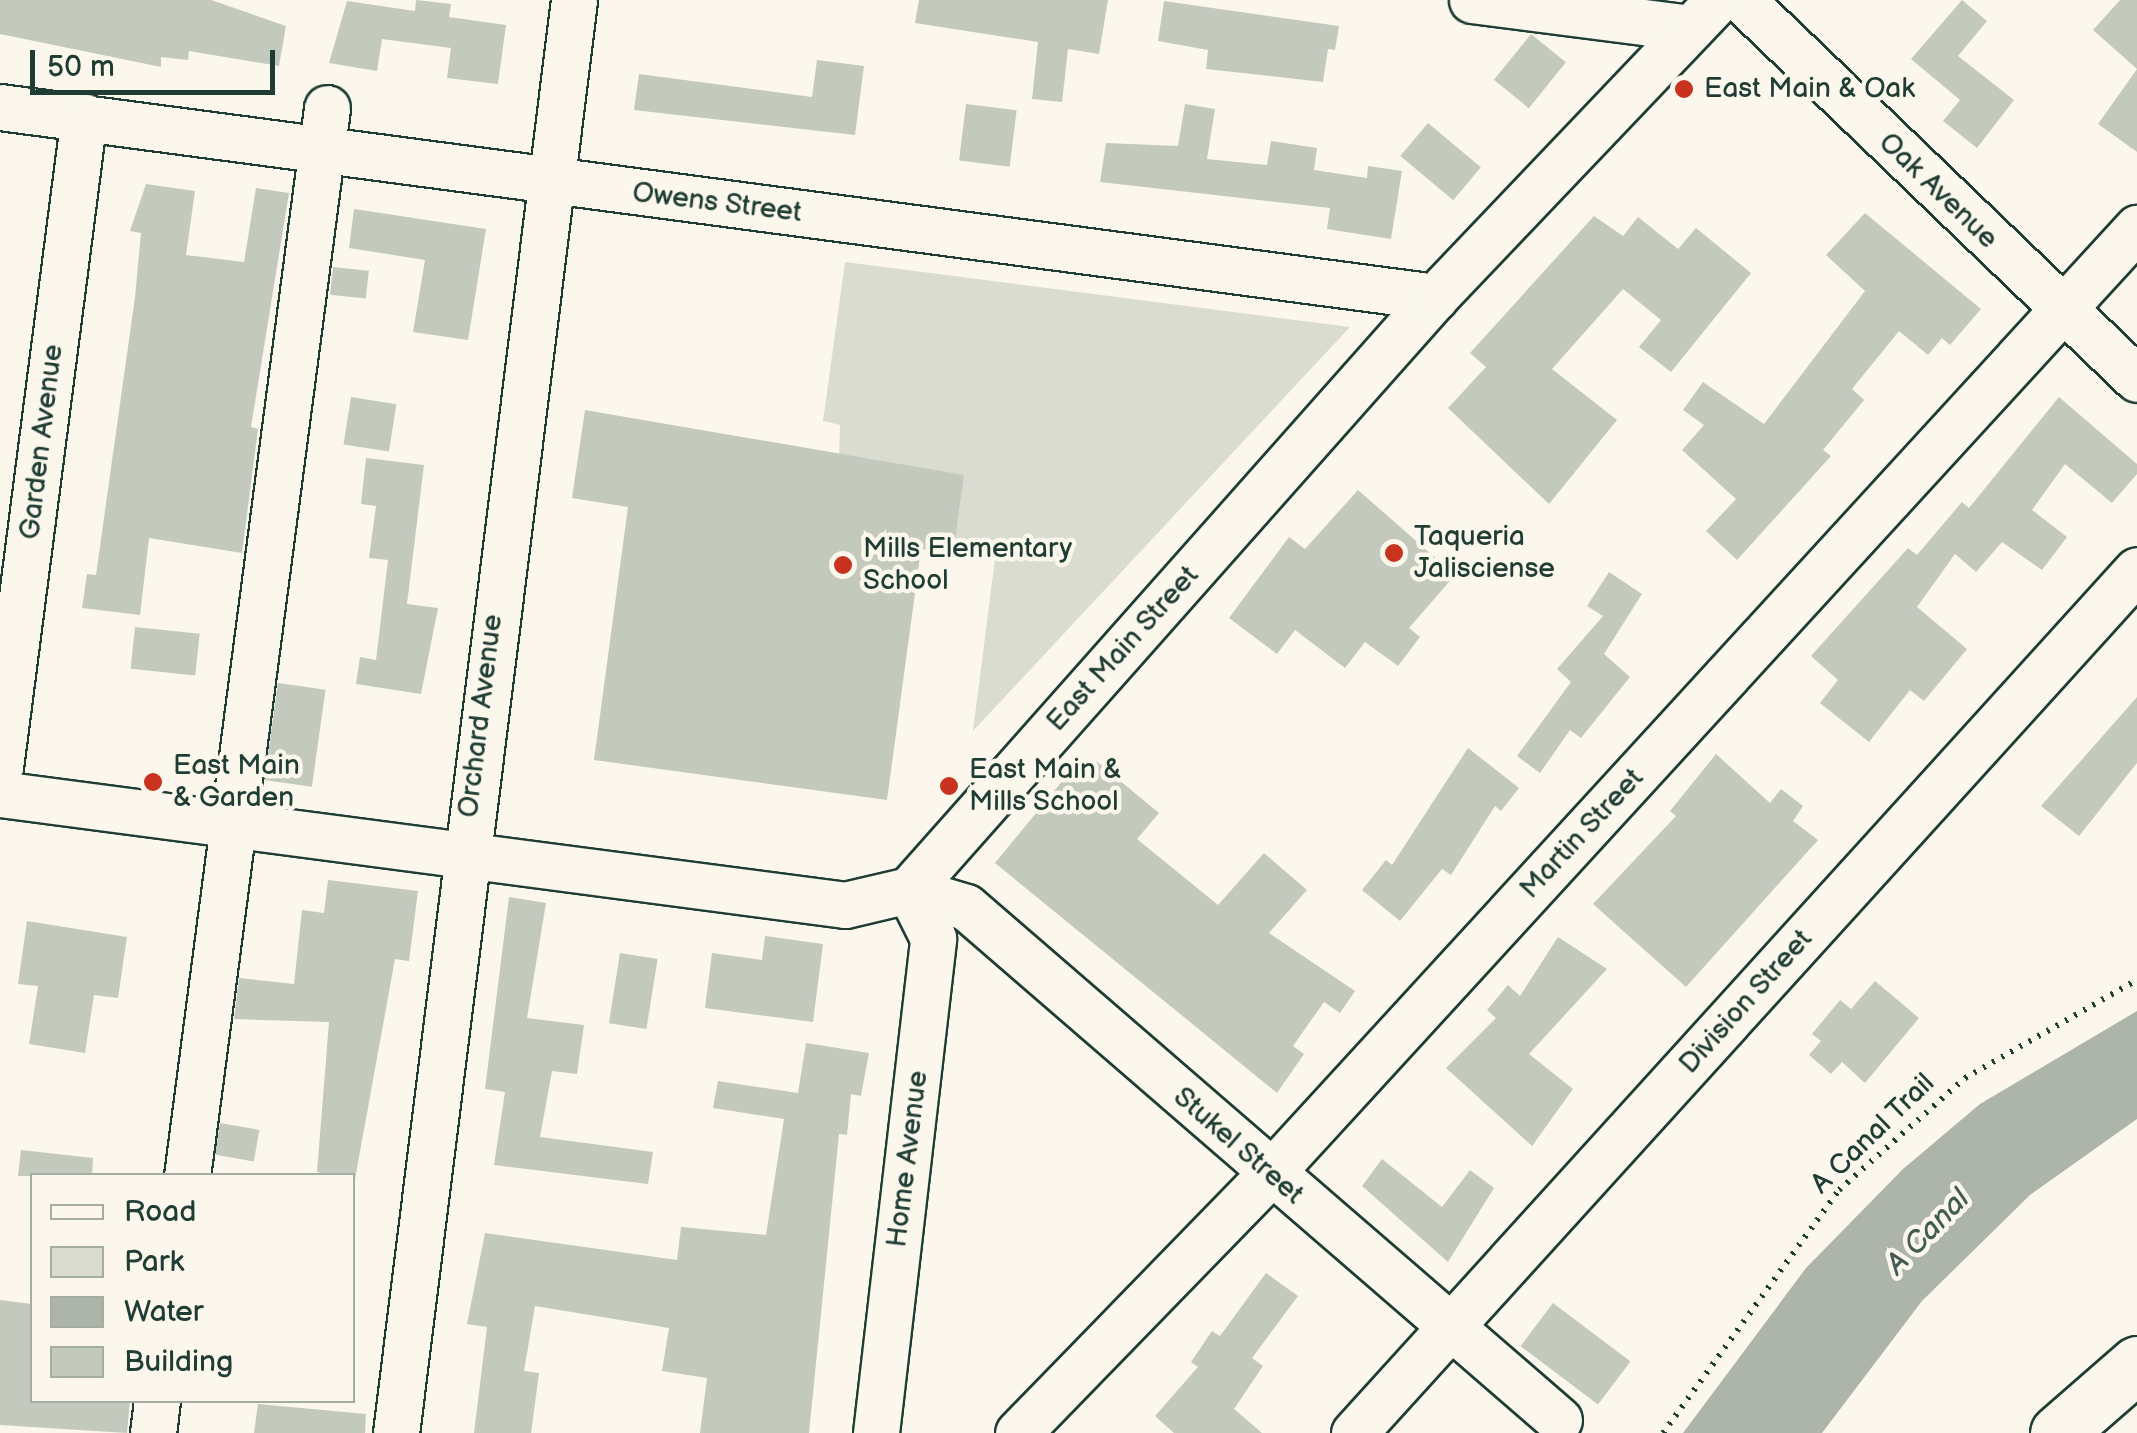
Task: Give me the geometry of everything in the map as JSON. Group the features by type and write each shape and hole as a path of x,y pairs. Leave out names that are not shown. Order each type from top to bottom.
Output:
{"main road":[{"path":"2058,1433 2137,1364"}],"street":[{"name":"Orchard Avenue","path":"396,1433 544,180 574,0"},
{"path":"1472,0 1704,14"},
{"name":"Oak Avenue","path":"1742,0 2137,379"},
{"name":"East Main Street","path":"910,890 1435,297 1704,14"},
{"name":"Owens Street","path":"0,107 84,116 324,129 544,180 1435,297"},
{"name":"Garden Avenue","path":"0,767 84,116"},
{"path":"187,1173 324,129"},
{"name":"Martin Street","path":"1018,1433 1269,1175 2137,228"},
{"name":"Division Street","path":"1354,1433 2137,570"},
{"path":"0,794 844,904 910,890"},
{"name":"Stukel Street","path":"910,890 966,907 1269,1175 1558,1420"},
{"name":"Home Avenue","path":"876,1433 934,938 910,890"},
{"path":"153,1433 158,1403"}],"path":[{"name":"A Canal Trail","path":"1663,1433 1839,1190 1966,1078 2137,980"}],"green space":[{"path":"845,262 1350,327 973,731 995,559 953,554 839,458 840,425 823,421"}],"water":[{"name":"A Canal","path":"2137,1011 2137,1119 2030,1195 1922,1301 1822,1433 1683,1433 1806,1268 1903,1169 1980,1104"}],"building":[{"path":"0,0 211,0 286,26 279,66 189,51 188,60 161,57 161,67 0,34"},
{"path":"416,0 451,4 449,17 506,25 498,84 447,78 451,48 382,39 377,71 329,63 347,1 415,11"},
{"path":"919,0 1108,0 1099,54 1068,49 1062,102 1032,99 1038,42 915,23"},
{"path":"1962,0 1987,21 1958,56 2014,100 1977,148 1943,121 1960,100 1911,59"},
{"path":"2120,0 2137,0 2137,69 2093,30"},
{"path":"1164,1 1339,26 1335,50 1328,49 1323,82 1206,69 1208,50 1158,41"},
{"path":"1531,34 1566,62 1529,108 1494,80"},
{"path":"817,60 864,66 855,135 634,110 639,74 812,97"},
{"path":"2137,69 2137,152 2098,124"},
{"path":"966,104 1017,110 1010,167 959,161"},
{"path":"1185,104 1215,109 1207,159 1267,165 1271,141 1317,148 1314,170 1367,178 1368,166 1402,171 1391,239 1327,229 1330,208 1100,182 1106,143 1178,146"},
{"path":"1428,123 1481,167 1453,200 1400,156"},
{"path":"146,184 195,191 186,255 244,262 256,188 289,193 251,427 258,429 242,553 149,538 140,615 82,608 87,574 96,575 135,297 141,233 130,231"},
{"path":"354,209 486,229 468,340 413,332 425,260 349,248"},
{"path":"1865,213 1981,309 1950,345 1942,338 1928,355 1899,331 1852,389 1864,400 1823,450 1831,456 1737,560 1706,531 1736,499 1682,450 1704,425 1683,410 1703,382 1764,424 1865,291 1826,255"},
{"path":"1594,216 1623,236 1638,217 1678,249 1696,228 1751,273 1671,372 1639,347 1661,320 1623,289 1552,369 1617,420 1549,504 1448,408 1486,367 1470,353"},
{"path":"333,267 369,271 366,299 330,295"},
{"path":"351,397 396,404 389,452 343,444"},
{"path":"2059,397 2137,464 2137,474 2112,503 2065,464 2032,510 2067,537 2042,570 2002,542 1976,572 1955,554 1917,607 1967,649 1924,701 1910,690 1869,742 1820,703 1838,680 1811,656 1908,548 1917,555 1962,502 1969,508"},
{"path":"585,410 964,475 953,554 921,549 887,800 594,760 628,507 572,498"},
{"path":"366,458 424,465 407,604 438,608 421,694 356,684 360,657 376,660 388,560 369,558 376,506 361,504"},
{"path":"1358,490 1455,575 1409,628 1420,637 1398,666 1365,642 1345,668 1295,630 1277,654 1229,618 1289,537 1305,549"},
{"path":"1609,572 1642,594 1604,654 1630,677 1581,738 1570,730 1540,773 1517,756 1571,682 1557,669 1603,616 1587,606"},
{"path":"135,627 200,634 195,676 131,669"},
{"path":"278,683 326,690 312,787 264,780"},
{"path":"2137,697 2137,763 2079,836 2041,806"},
{"path":"1468,748 1519,788 1501,811 1495,806 1451,875 1442,869 1400,921 1362,890 1386,860 1392,865"},
{"path":"1716,754 1770,803 1781,789 1803,806 1793,821 1818,840 1686,987 1593,904 1676,816 1670,811"},
{"path":"1096,761 1159,813 1137,839 1218,905 1264,853 1307,890 1269,933 1355,991 1340,1013 1324,1002 1293,1046 1304,1054 1277,1093 995,863 1068,774 1078,783"},
{"path":"328,880 418,891 409,961 395,959 355,1179 355,1173 317,1172 329,1022 234,1019 239,978 294,984 302,910 324,913"},
{"path":"509,897 546,903 527,1018 584,1025 577,1074 552,1071 540,1137 653,1152 648,1184 494,1165 505,1092 485,1089"},
{"path":"27,921 127,937 118,998 94,995 85,1053 29,1044 38,986 18,984"},
{"path":"765,936 823,944 813,1022 705,1008 712,953 762,960"},
{"path":"1558,937 1607,969 1529,1054 1573,1089 1532,1146 1446,1068 1496,1018 1487,1010 1508,985 1520,996"},
{"path":"620,953 658,959 646,1029 609,1023"},
{"path":"1875,981 1919,1018 1865,1083 1842,1062 1831,1074 1809,1055 1821,1041 1812,1034 1840,1000 1851,1009"},
{"path":"806,1043 869,1053 861,1096 851,1094 847,1135 839,1134 809,1433 700,1433 707,1378 662,1371 669,1328 535,1306 524,1371 539,1373 531,1433 474,1433 487,1327 467,1324 485,1233 677,1260 681,1227 766,1235 784,1119 713,1108 718,1081 798,1093"},
{"path":"220,1123 259,1130 254,1161 214,1155"},
{"path":"21,1150 93,1158 92,1173 18,1176"},
{"path":"1382,1159 1442,1207 1470,1170 1494,1188 1448,1262 1362,1186"},
{"path":"1266,1273 1298,1296 1252,1358 1263,1366 1234,1409 1262,1433 1174,1433 1155,1416 1198,1367 1191,1362 1212,1331 1220,1336"},
{"path":"0,1300 30,1304 30,1403 130,1403 127,1433 0,1425"},
{"path":"1553,1303 1630,1361 1598,1405 1521,1346"},
{"path":"258,1404 366,1414 365,1433 254,1433"}],"place":[{"name":"East Main & Oak","path":"1684,89"},
{"name":"Taqueria Jalisciense","path":"1394,553"},
{"name":"Mills Elementary School","path":"843,565"},
{"name":"East Main & Garden","path":"153,782"},
{"name":"East Main & Mills School","path":"949,786"}]}
